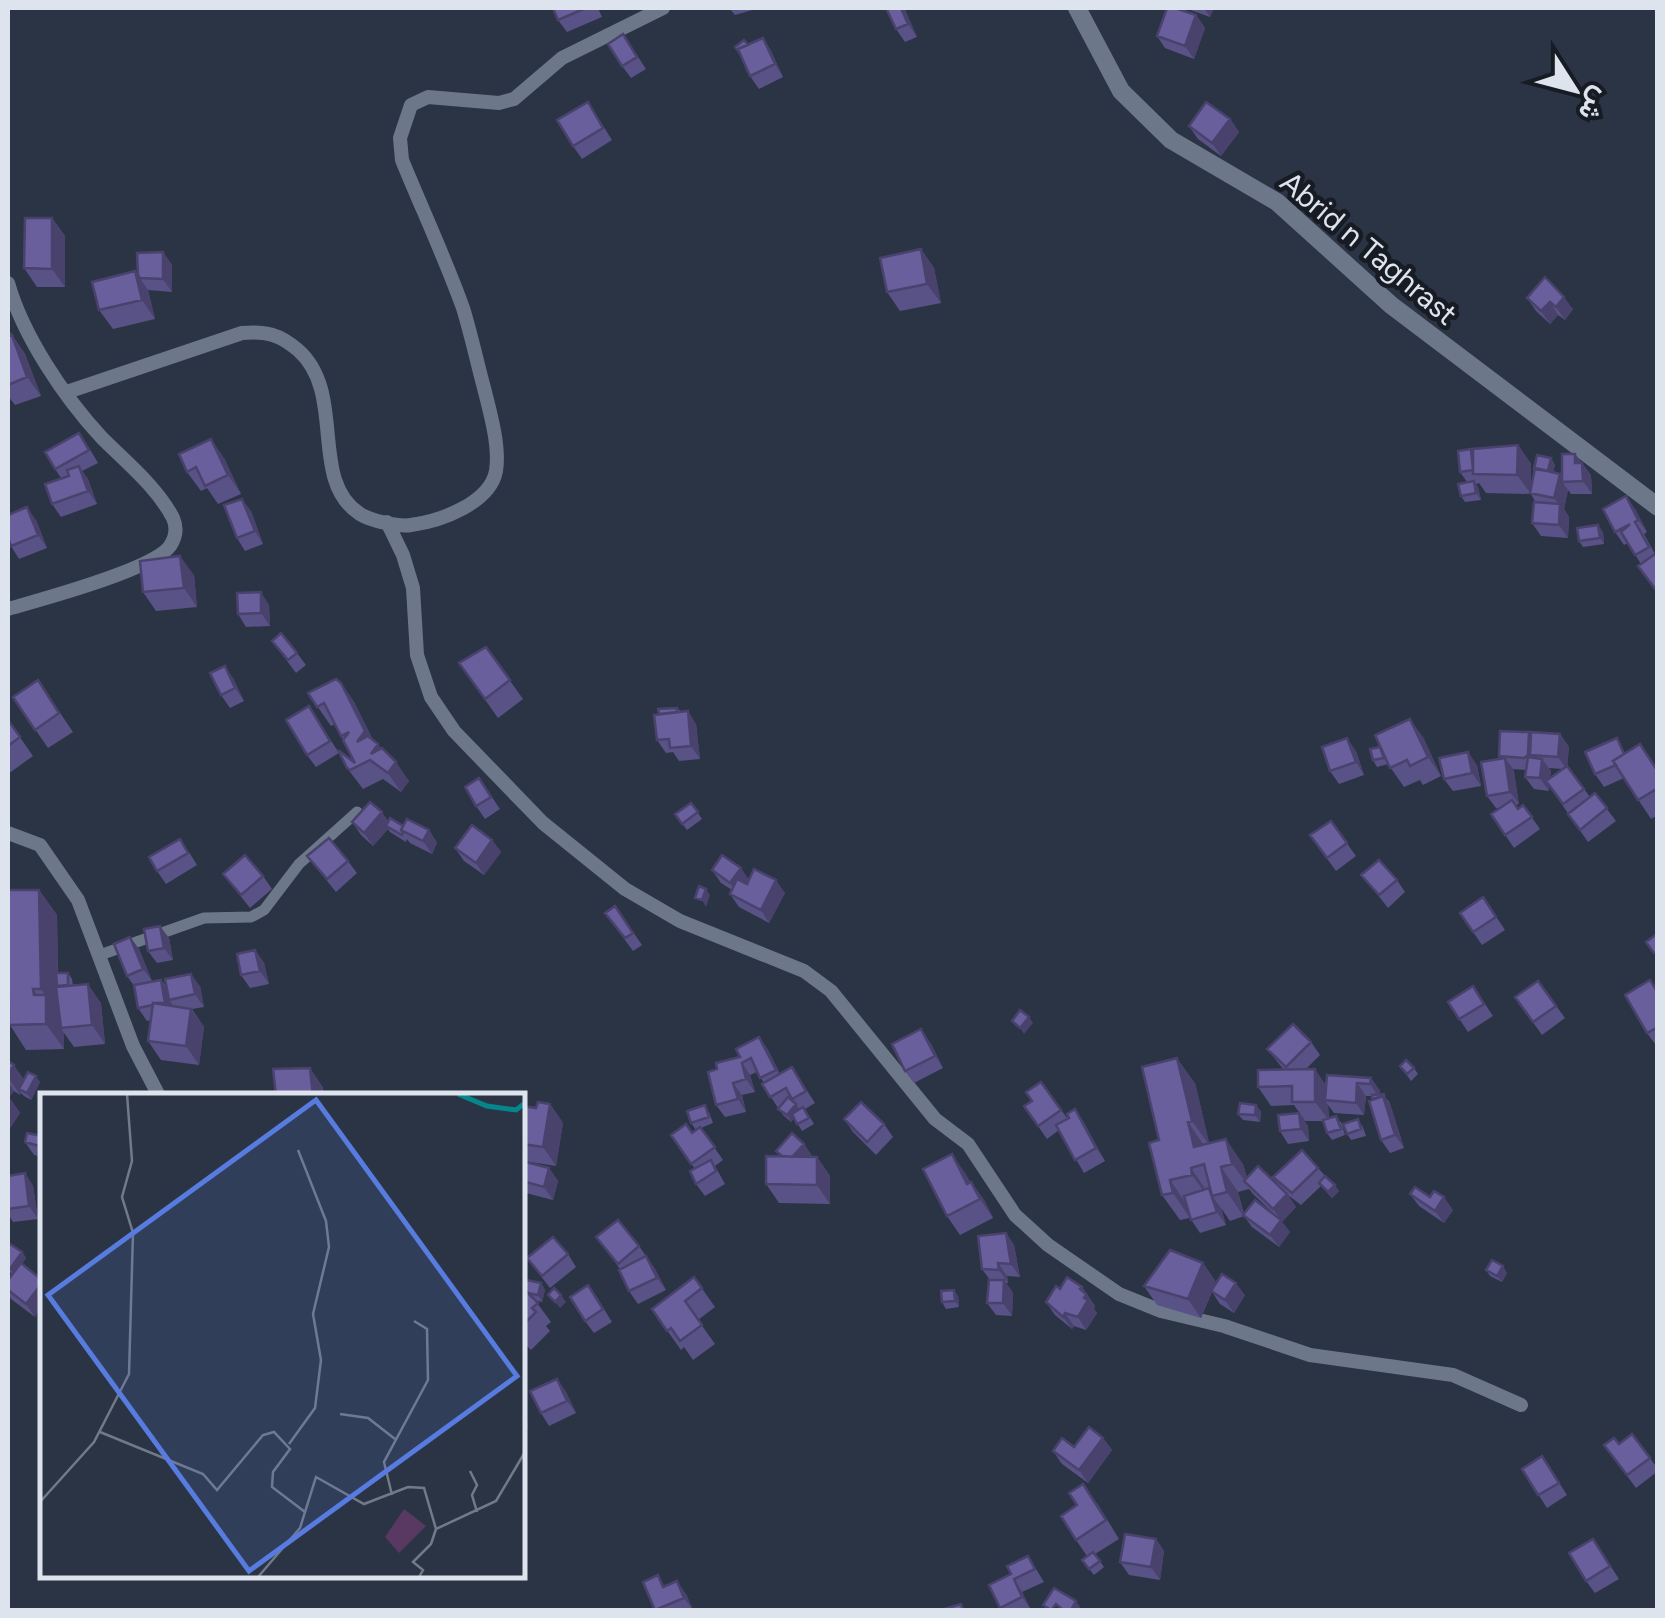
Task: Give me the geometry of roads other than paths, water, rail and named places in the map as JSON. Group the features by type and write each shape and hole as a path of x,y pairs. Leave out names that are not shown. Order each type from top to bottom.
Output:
{"street":[{"path":"67,392 242,333 266,332 280,336 309,360 320,380 328,413 335,480 346,502 362,516 409,526 452,512 488,491 496,470 486,395 463,308 402,160 400,138 411,105 428,96 500,103 514,100 562,58 663,8"},
{"name":"Abrid n Taghrast","path":"1077,8 1121,91 1171,140 1277,202 1391,305 1658,507"},
{"path":"8,283 21,324 91,426 158,496 174,520 176,534 170,546 149,562 8,609"},
{"path":"387,522 403,554 412,588 417,655 432,697 454,731 544,823 625,889 680,921 804,971 831,991 935,1119 968,1144 1015,1215 1048,1245 1119,1294 1161,1311 1224,1326 1310,1355 1453,1374 1521,1405"},
{"path":"100,955 204,918 251,917 264,910 299,864 356,812"},
{"path":"8,833 40,845 78,900 133,1046 158,1093"}]}
